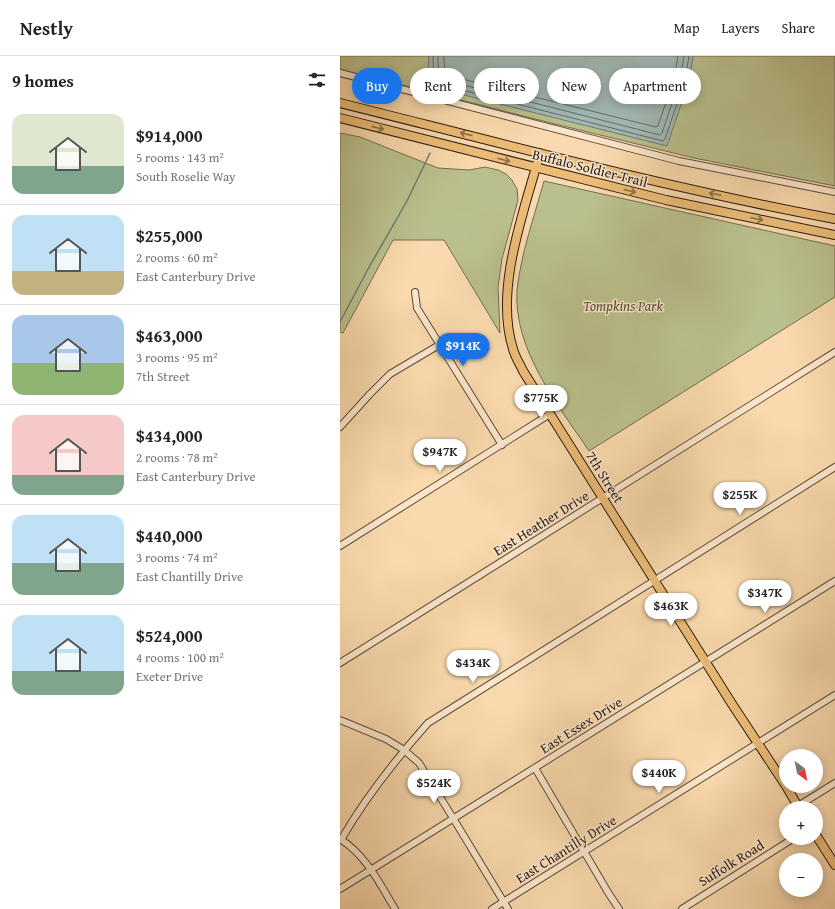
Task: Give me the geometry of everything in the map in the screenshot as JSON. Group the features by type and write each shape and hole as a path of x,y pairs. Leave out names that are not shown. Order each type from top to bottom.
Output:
{"main road":[{"name":"Buffalo Soldier Trail","path":"340,103 663,183 835,219"},
{"name":"Buffalo Soldier Trail","path":"340,118 666,200 835,235"},
{"name":"7th Street","path":"540,153 512,257 507,294 508,328 513,350 523,371 654,581 779,775"},
{"path":"822,845 835,865"}],"street":[{"path":"340,74 680,161 835,192"},
{"path":"415,292 417,308 502,445"},
{"path":"340,427 390,374 439,345"},
{"name":"East Heather Drive","path":"340,663 835,352"},
{"path":"340,546 550,414"},
{"path":"395,909 371,870 357,853 341,840 356,815 404,750 428,723 835,467"},
{"name":"East Essex Drive","path":"340,889 835,581"},
{"name":"East Chantilly Drive","path":"492,909 835,695"},
{"path":"340,720 386,739 404,750 418,763 508,909"},
{"path":"535,768 609,894 620,909"},
{"path":"807,801 835,783"},
{"name":"Suffolk Road","path":"682,909 783,845"}],"green space":[{"path":"340,56 835,56 835,186 694,158 476,104 539,104 539,68 474,68 474,103 466,101 466,68 410,68 410,87 402,85 402,68 352,68 352,72 340,69"},
{"path":"340,133 360,137 438,168 469,170 485,167 498,170 506,174 512,180 517,189 518,200 502,259 498,287 500,333 444,240 393,240 343,333 340,332"},
{"name":"Tompkins Park","path":"544,181 835,246 835,297 589,451 564,415 540,375 522,334 518,312 517,290 519,276 528,236"}],"water":[{"path":"429,56 693,56 691,68 609,68 609,104 681,104 667,146 500,104 539,104 539,68 474,68 474,98 466,96 466,68 428,67"}],"waterway":[{"path":"340,322 407,201 430,153"}]}
